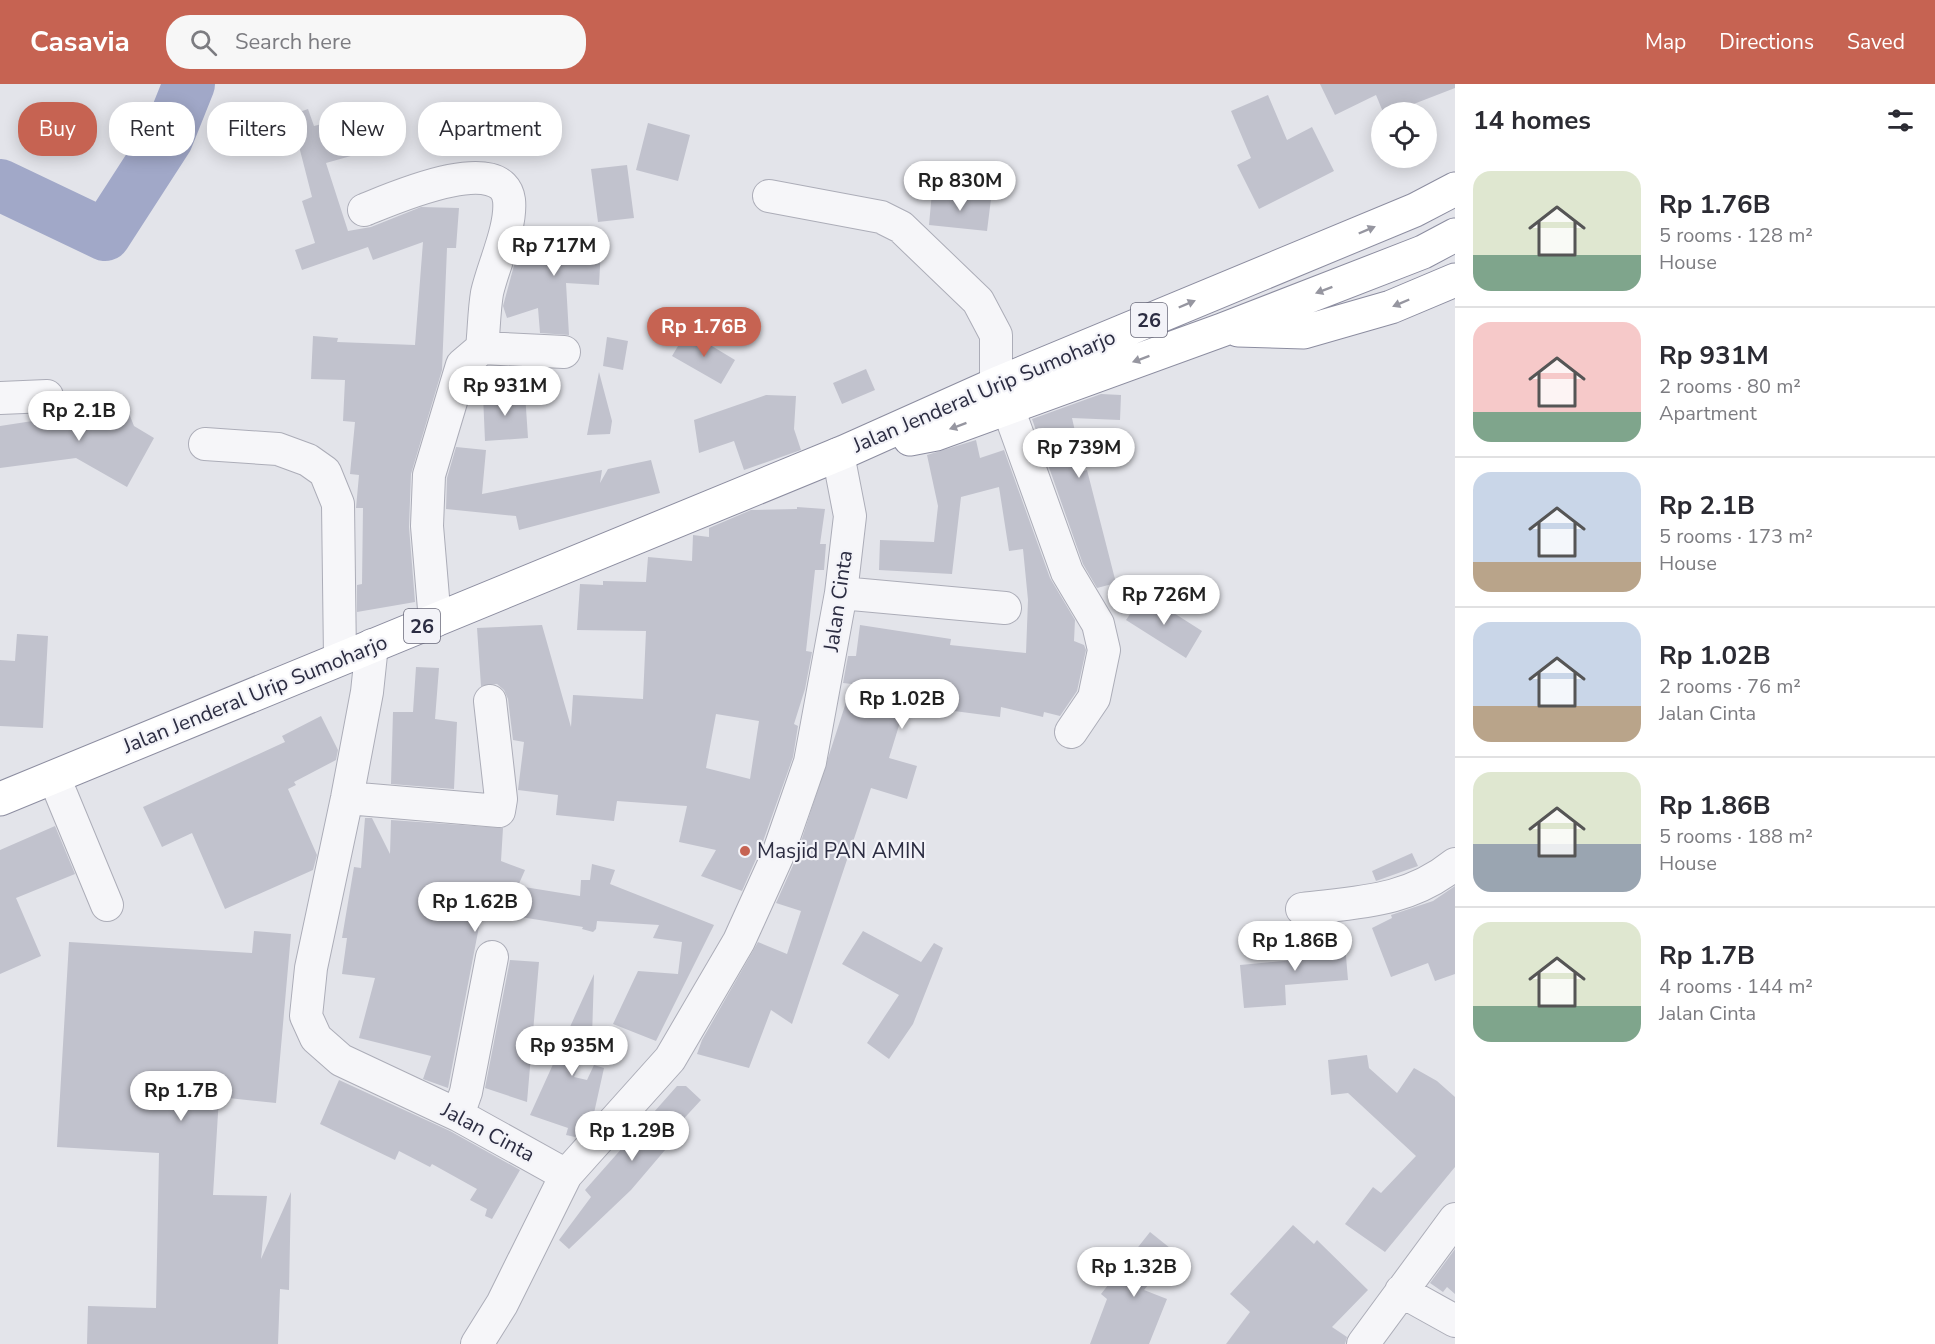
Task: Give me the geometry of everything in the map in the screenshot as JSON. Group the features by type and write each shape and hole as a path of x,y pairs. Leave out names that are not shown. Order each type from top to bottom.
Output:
{"highway":[{"name":"Jalan Jenderal Urip Sumoharjo","path":"1002,396 1415,210 1455,189"},
{"name":"Jalan Jenderal Urip Sumoharjo","path":"0,799 841,453 1002,396 1222,330 1423,252 1455,235"},
{"path":"1222,330 1304,332 1391,307 1455,280"}],"street":[{"path":"364,210 425,185 445,181 482,178 503,189 509,198 508,215 487,295 482,348"},
{"path":"769,196 881,217 901,227 978,301 996,335 1002,396 1067,572 1098,624 1104,650 1094,698 1071,732"},
{"path":"435,621 427,526 429,475 462,365 482,348 564,352"},
{"path":"0,398 46,396"},
{"path":"206,444 278,448 308,460 325,472 338,504 340,658"},
{"name":"Jalan Cinta","path":"372,645 367,692 347,798 311,968 306,1016 316,1038 341,1060 458,1115 526,1150 566,1175 670,1059 739,941 777,857 810,762 841,593 850,516 841,453"},
{"path":"841,593 1005,608"},
{"path":"347,798 499,811 501,799 490,701"},
{"path":"54,777 107,906"},
{"path":"1302,909 1392,898 1444,873 1455,864"},
{"path":"458,1115 466,1092 492,957"},
{"path":"477,1344 502,1304 532,1239 566,1175"},
{"path":"1363,1344 1455,1219"},
{"path":"1401,1291 1455,1321"}],"building":[{"path":"1320,84 1455,84 1455,88 1419,102 1379,102 1376,95 1335,115"},
{"path":"1268,95 1287,140 1312,127 1334,171 1259,209 1237,165 1251,158 1231,111"},
{"path":"307,109 314,126 319,125 319,156 351,156 326,163 348,231 371,227 421,207 459,208 456,248 447,248 442,370 411,474 409,527 415,602 357,612 357,585 362,584 363,508 356,508 359,475 350,474 355,422 343,421 345,380 311,379 313,336 338,338 337,342 415,345 423,242 373,260 368,247 302,270 295,250 315,243 302,201 312,197 302,156 307,156"},
{"path":"648,123 690,135 678,181 636,170"},
{"path":"627,165 634,218 598,222 591,169"},
{"path":"932,192 991,199 987,231 929,225"},
{"path":"553,227 602,230 599,285 566,283 569,335 540,333 538,308 507,318 503,306 516,258 551,248"},
{"path":"687,331 735,360 721,384 672,356"},
{"path":"607,337 628,341 623,370 603,366"},
{"path":"866,369 875,390 842,404 833,383"},
{"path":"599,372 612,421 610,434 587,435"},
{"path":"525,393 528,438 485,441 483,395"},
{"path":"1101,394 1121,395 1120,420 1072,418 1084,471 1087,470 1116,583 1097,588 1083,564 1032,419"},
{"path":"766,395 796,396 794,429 801,450 744,470 734,441 699,453 694,420"},
{"path":"124,401 134,426 154,438 127,487 76,458 0,468 0,426 98,411"},
{"path":"976,440 980,458 1004,450 1050,578 1075,620 1074,641 1084,645 1086,650 1077,691 1060,716 1044,712 1043,717 1001,707 1000,717 905,706 889,758 917,766 907,799 871,788 792,1024 771,1010 749,1068 697,1054 702,1040 758,942 787,954 801,911 776,903 794,863 852,684 843,683 848,656 856,656 860,625 951,639 950,645 1026,653 1028,600 1023,549 1009,551 999,487 961,497 952,574 879,570 880,540 934,542 938,506 927,455"},
{"path":"456,447 486,450 482,494 602,470 600,483 608,469 651,460 660,493 519,530 516,516 446,509 447,478"},
{"path":"797,507 825,509 820,544 826,544 824,570 815,570 806,651 812,652 805,689 794,724 798,726 793,757 760,850 742,891 701,876 716,850 679,842 687,806 617,801 614,821 556,815 558,795 518,790 524,742 513,740 508,699 504,690 497,684 481,686 477,628 542,625 571,727 573,695 643,699 646,631 577,630 580,584 603,585 603,581 646,582 648,557 692,561 693,535 709,537 709,528 751,510 797,509","holes":["716,714 759,721 750,779 706,768"]},
{"path":"1144,594 1202,631 1186,658 1126,620"},
{"path":"17,634 48,636 43,728 0,726 0,660 15,661"},
{"path":"416,667 439,668 435,719 457,722 454,789 391,784 393,712 413,712"},
{"path":"321,716 338,750 336,760 294,782 296,785 288,789 317,855 313,870 225,909 192,833 162,847 143,807 285,742 282,736"},
{"path":"365,818 372,818 390,854 391,820 503,828 501,861 525,870 518,886 580,896 581,880 590,880 592,864 615,870 610,884 714,925 656,1041 613,1024 638,971 678,974 682,942 653,938 659,925 597,921 593,932 582,929 583,927 482,911 448,1088 423,1079 431,1056 359,1038 375,978 342,974 347,938 342,938 354,867 361,868"},
{"path":"55,826 75,874 16,898 41,956 0,974 0,850"},
{"path":"1412,853 1418,866 1376,881 1372,871"},
{"path":"1455,886 1455,974 1435,981 1428,963 1391,977 1372,928 1392,918 1391,915 1433,901"},
{"path":"254,931 291,934 276,1103 219,1097 213,1195 267,1196 261,1259 291,1192 289,1290 280,1289 278,1344 87,1344 88,1306 156,1308 159,1153 57,1147 69,942 252,953"},
{"path":"863,931 921,962 934,943 943,948 913,1024 889,1059 867,1043 899,995 842,964"},
{"path":"1344,932 1348,980 1285,985 1286,1005 1244,1008 1240,965 1316,958 1313,934"},
{"path":"510,960 539,962 527,1102 485,1088"},
{"path":"594,974 592,1037 574,1077 587,1080 594,1065 604,1068 594,1113 597,1113 575,1137 566,1135 568,1128 530,1115"},
{"path":"1367,1055 1369,1068 1397,1093 1414,1068 1437,1081 1455,1097 1455,1167 1385,1252 1345,1224 1373,1187 1381,1193 1416,1156 1348,1093 1331,1095 1328,1060"},
{"path":"339,1080 450,1131 520,1170 492,1219 485,1216 487,1209 470,1200 477,1189 432,1164 430,1167 399,1151 395,1160 320,1124"},
{"path":"677,1086 686,1086 701,1100 666,1138 671,1143 631,1190 569,1249 559,1240 591,1197 585,1190"},
{"path":"1293,1225 1314,1244 1317,1240 1368,1290 1332,1327 1347,1337 1345,1344 1226,1344 1250,1312 1230,1294"},
{"path":"1150,1232 1175,1252 1144,1290 1167,1299 1149,1344 1090,1344 1107,1299 1101,1294"},
{"path":"1455,1249 1455,1294 1447,1287 1443,1292 1430,1283"}],"waterway":[{"path":"0,185 105,235 167,139 189,84"}],"place":[{"name":"Masjid PAN AMIN","path":"745,851"}]}
